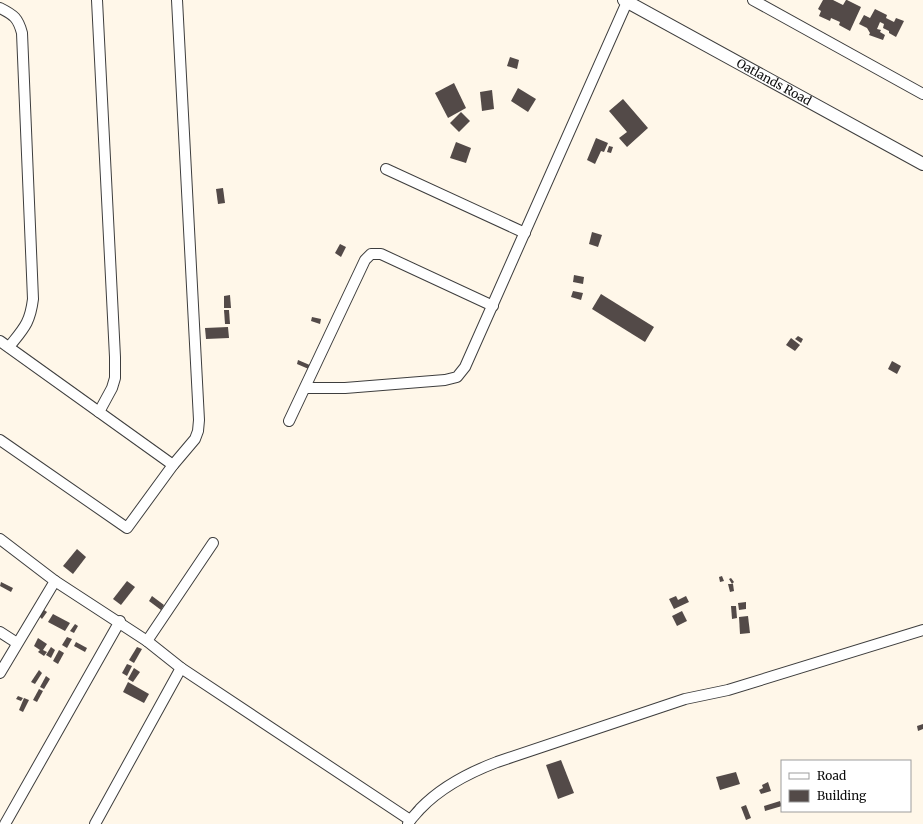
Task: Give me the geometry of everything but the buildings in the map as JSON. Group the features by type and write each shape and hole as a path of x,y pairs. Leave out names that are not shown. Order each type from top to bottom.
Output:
{"street":[{"path":"98,0 115,357 112,388 99,412"},
{"path":"0,440 127,528 194,439 198,431 199,420 177,0"},
{"path":"754,0 923,94"},
{"path":"306,388 345,388 445,380 457,377 465,367 493,306 625,1"},
{"name":"Oatlands Road","path":"625,1 923,164"},
{"path":"0,8 10,13 18,21 22,33 33,299 31,314 26,326 9,347"},
{"path":"386,169 525,233"},
{"path":"289,421 306,388 365,260 371,254 381,254 493,306"},
{"path":"0,341 173,465"},
{"path":"0,539 56,581 120,621 181,668 409,822 428,801 447,786 471,772 497,762 685,699 728,690 923,630"},
{"path":"147,641 213,543"},
{"path":"0,673 56,581"},
{"path":"4,824 120,621"},
{"path":"0,632 17,643"},
{"path":"95,824 181,668"}]}
